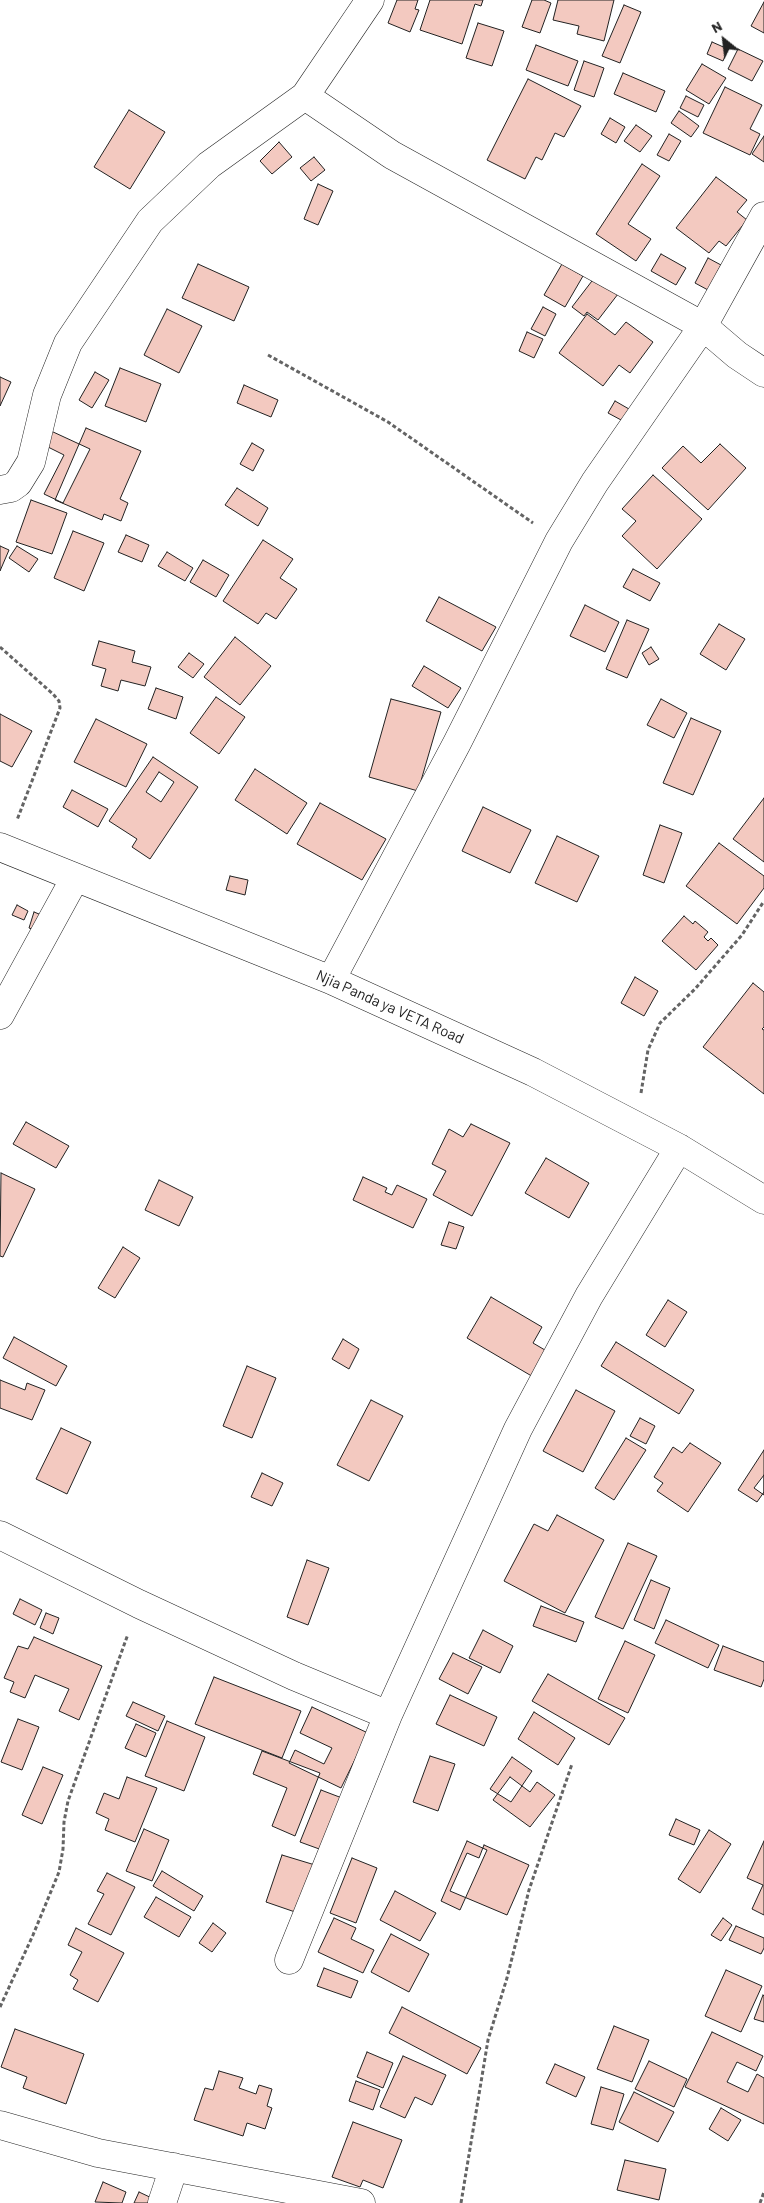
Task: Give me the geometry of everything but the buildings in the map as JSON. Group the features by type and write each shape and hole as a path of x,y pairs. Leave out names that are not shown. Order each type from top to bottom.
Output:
{"street":[{"path":"0,490 11,488 18,483 31,462 47,395 68,343 150,221 209,165 306,96 370,0"},
{"path":"306,96 392,155 703,326 738,355 764,373"},
{"path":"331,980 457,743 559,541 595,482 703,326 764,216"},
{"name":"Njia Panda ya VETA Road","path":"3,848 331,980 533,1072 679,1148 764,1200"},
{"path":"0,1015 75,878"},
{"path":"289,1960 388,1715 518,1429 589,1296 679,1148"},
{"path":"0,1535 139,1604 294,1676 388,1715"},
{"path":"0,2125 98,2152 361,2203"},
{"path":"162,2203 174,2167"}],"path":[{"path":"268,355 388,422 559,541"},
{"path":"0,646 53,694 59,701 60,708 3,848"},
{"path":"636,1126 648,1050 660,1023 695,988 742,935 764,901"},
{"path":"0,2007 34,1935 60,1872 64,1822 68,1801 139,1604"},
{"path":"461,2203 488,2040 507,1978 529,1890 572,1764"},
{"path":"760,2203 764,2192"}]}
